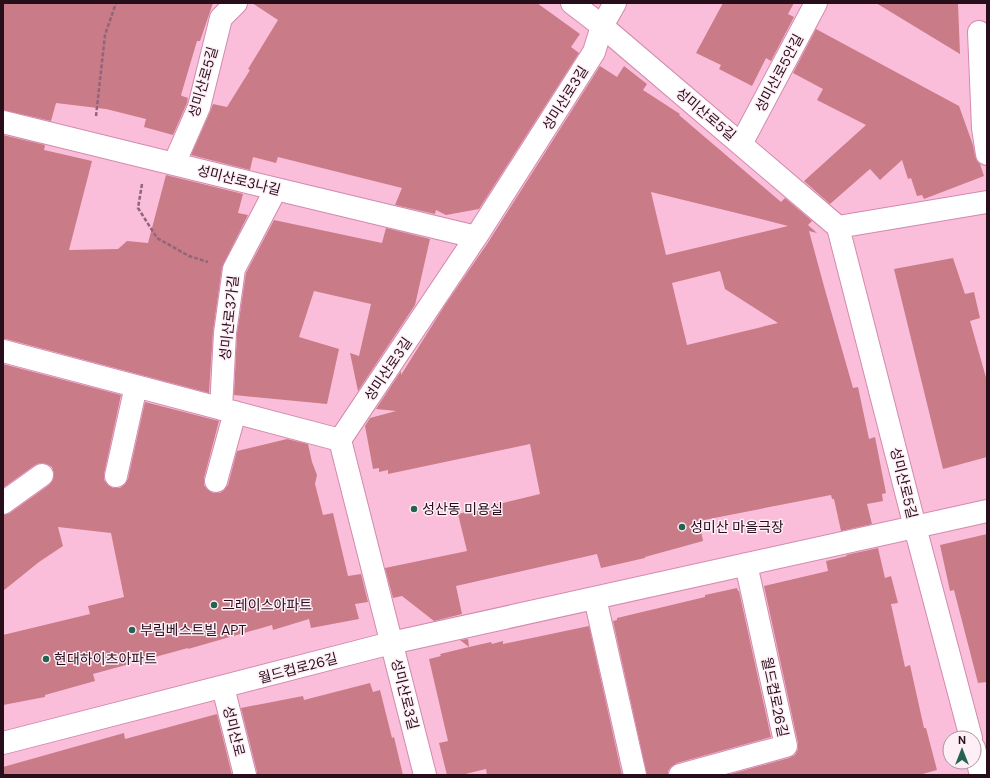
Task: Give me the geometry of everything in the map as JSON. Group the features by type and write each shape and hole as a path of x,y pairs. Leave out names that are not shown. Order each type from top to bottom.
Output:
{"street":[{"name":"성미산로5길","path":"174,164 199,107 221,18 236,3"},
{"name":"성미산로5길","path":"572,3 602,26 838,227 969,730"},
{"name":"성미산로3길","path":"425,775 340,440 476,237 594,52 602,26 615,3"},
{"name":"성미산로5안길","path":"741,144 816,3"},
{"path":"979,32 983,128 987,154"},
{"name":"성미산로3나길","path":"3,122 476,237"},
{"name":"성미산로3가길","path":"216,481 228,411 225,334 234,269 276,189"},
{"path":"838,227 987,202"},
{"path":"3,351 340,440"},
{"path":"116,476 136,386"},
{"path":"3,503 42,475"},
{"name":"월드컵로26길","path":"3,743 391,644 987,511"},
{"name":"월드컵로26길","path":"680,775 786,746 746,564"},
{"path":"595,598 635,775"},
{"name":"성미산로","path":"223,687 245,775"}],"path":[{"path":"93,144 105,35 116,3"},
{"path":"147,157 138,208 157,238 189,256 234,269"}],"building":[{"path":"3,3 213,3 200,41 197,41 181,95 188,98 187,103 173,135 144,127 146,119 106,109 56,103 51,121 3,110"},
{"path":"252,3 537,3 580,34 571,47 579,53 479,209 446,215 436,210 435,214 395,205 402,188 278,157 276,163 253,157 250,170 191,155 213,104 227,107 278,20"},
{"path":"723,3 794,3 788,14 794,17 771,61 766,58 752,86 719,69 721,65 696,53"},
{"path":"876,3 958,3 960,54"},
{"path":"816,29 959,106 973,145 975,156 980,164 984,176 924,199 922,195 917,196 911,178 908,179 902,160 880,180 870,169 830,204 804,181 866,125 817,100 823,89 793,73"},
{"path":"600,66 617,77 624,66 647,84 643,90 680,114 679,115 781,202 785,198 812,221 808,225 817,233 809,231 853,388 858,387 869,439 875,437 886,493 882,494 883,501 867,504 872,524 841,531 834,499 832,499 831,495 699,521 703,541 645,558 601,568 597,554 456,586 462,614 434,621 402,596 393,598 385,568 467,551 458,514 540,494 530,444 388,474 388,470 379,472 379,468 373,469 365,426 370,418 396,411 376,409 401,371 401,375 445,305 487,244","holes":["651,192 761,219 788,226 666,255","720,271 725,289 778,323 687,345 672,283"]},
{"path":"3,135 45,145 44,150 92,161 69,250 118,249 127,241 148,243 166,175 243,194 238,213 248,215 222,267 213,331 209,393 3,339"},
{"path":"274,220 382,243 386,228 430,239 415,305 358,391 350,353 359,356 371,304 314,291 299,337 339,349 327,404 234,395 237,334 246,273"},
{"path":"953,258 965,294 974,292 980,318 970,321 987,381 987,457 943,469 894,269"},
{"path":"3,364 121,395 104,474 104,480 113,488 120,488 128,479 145,402 219,421 204,478 204,485 213,493 220,493 228,485 237,451 287,439 308,444 317,475 315,484 323,515 333,513 348,576 361,574 368,602 355,604 359,619 311,628 309,619 273,630 272,625 93,674 95,681 45,695 45,697 3,705 3,635 90,614 88,606 124,597 111,533 58,527 63,546 39,562 3,591 3,515 10,513 49,485 53,480 54,474 52,467 47,464 40,463 3,488"},
{"path":"987,534 987,682 978,683 954,590 950,591 940,545"},
{"path":"878,548 885,578 891,576 898,603 891,604 905,667 910,665 924,728 926,728 937,770 919,775 727,775 789,758 795,755 798,749 798,743 764,586 828,571 826,561"},
{"path":"737,588 739,591 771,737 677,763 668,771 668,775 647,775 613,621 617,620 617,618"},
{"path":"589,626 622,775 487,775 486,769 461,775 447,775 439,743 448,741 429,659 441,656 440,654 491,642 492,644 503,641 503,644"},
{"path":"468,639 469,647 460,640"},
{"path":"370,683 373,692 380,690 392,738 394,737 403,775 257,775 241,708 303,696 304,700"},
{"path":"217,714 232,775 3,775 3,767 124,733 125,739"}],"place":[{"name":"성산동 미용실","path":"414,509"},
{"name":"성미산 마을극장","path":"682,527"},
{"name":"그레이스아파트","path":"214,605"},
{"name":"부림베스트빌 APT","path":"132,630"},
{"name":"현대하이츠아파트","path":"46,659"}]}
